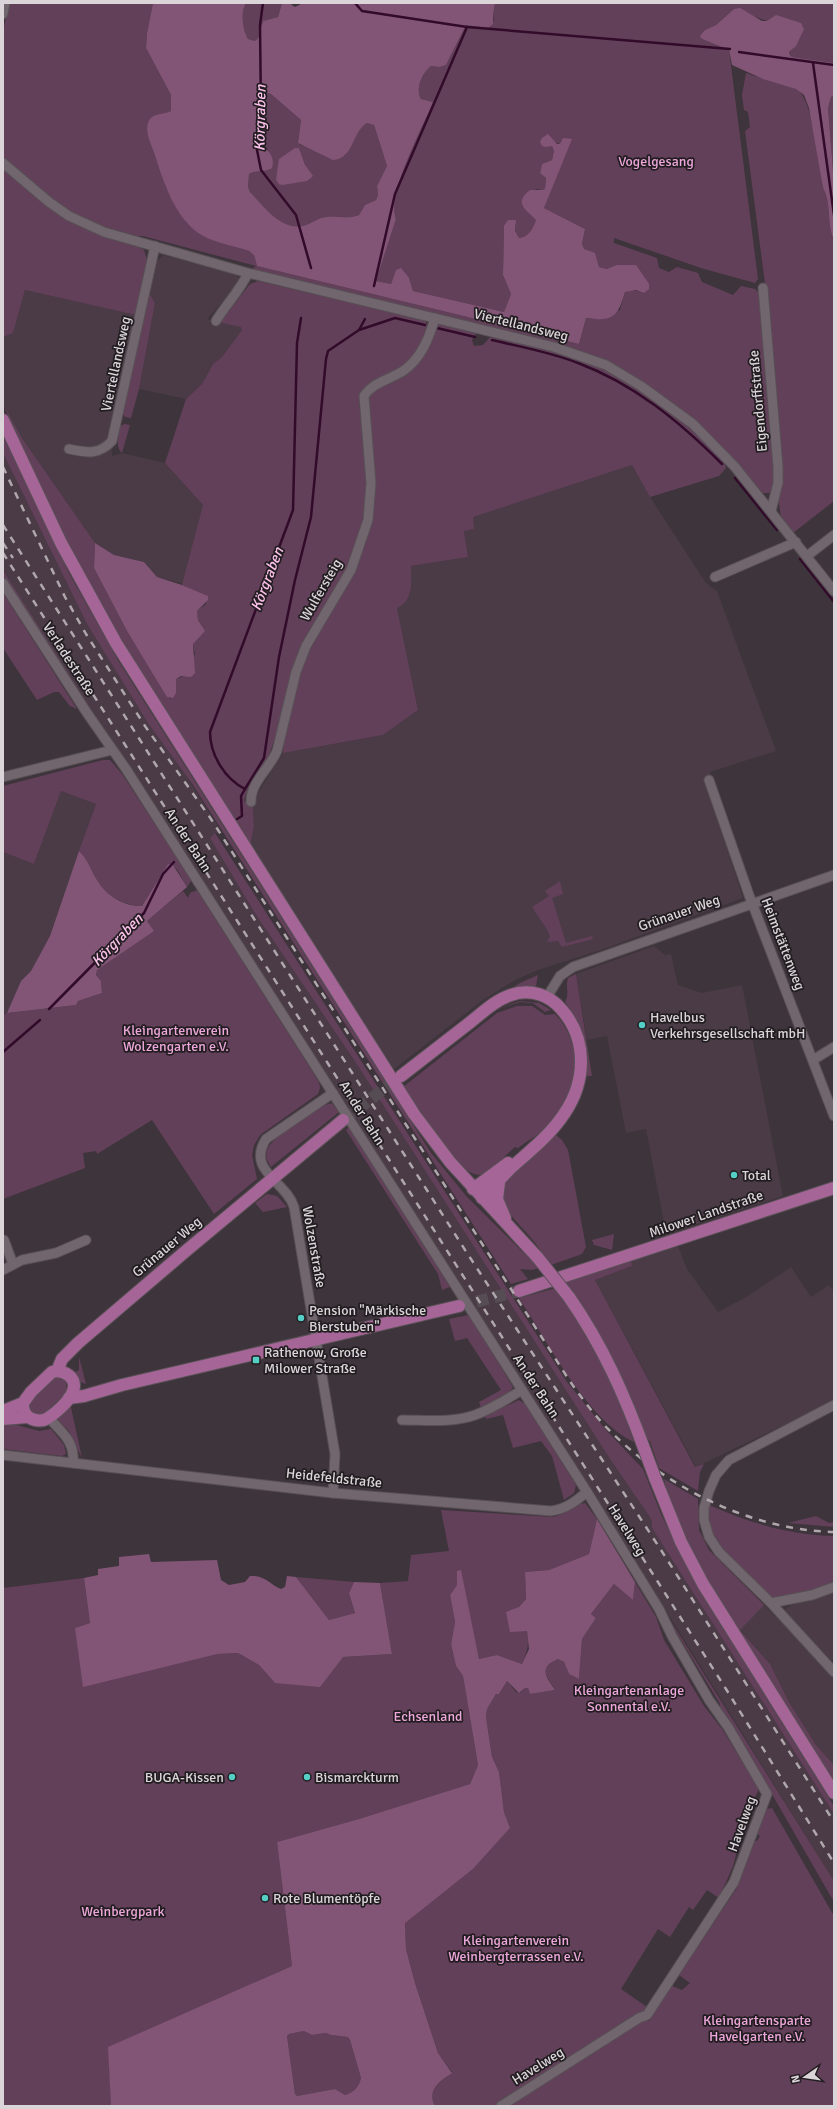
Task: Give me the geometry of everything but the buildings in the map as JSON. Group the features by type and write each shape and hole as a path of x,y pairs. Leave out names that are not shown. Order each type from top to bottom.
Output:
{"main road":[{"path":"3,420 61,543 94,605 141,684 414,1114 450,1162 473,1189 538,1258 587,1322 625,1396 655,1478 681,1542 703,1584 834,1793"},
{"path":"401,1076 500,1000 511,995 534,993 547,997 559,1006 569,1018 578,1036 581,1056 579,1082 573,1099 564,1115 545,1136 505,1174 499,1183 482,1198"},
{"name":"Grünauer Weg","path":"62,1372 62,1359 84,1339 343,1120"},
{"path":"473,1189 533,1143 545,1136"},
{"path":"499,1183 497,1199 509,1226"},
{"name":"Milower Landstraße","path":"520,1292 834,1188"},
{"path":"69,1398 84,1396 122,1385 459,1306"},
{"path":"27,1417 23,1411 23,1403 25,1398 48,1374 62,1372 74,1385 86,1389 122,1385"},
{"path":"3,1419 27,1417 39,1421 49,1418 69,1398 74,1385"},
{"path":"3,1411 23,1403"}],"street":[{"path":"3,14 5,3"},
{"name":"Viertellandsweg","path":"3,164 49,202 70,216 104,232 248,273 554,347 606,365 641,386 693,424 747,482 771,511"},
{"name":"Viertellandsweg","path":"69,449 91,453 99,452 112,441 155,246"},
{"path":"216,321 222,310 242,287 248,273"},
{"name":"Eigendorffstraße","path":"763,288 778,467 778,484 771,511"},
{"name":"Wulfersteig","path":"251,802 253,788 273,761 277,751 296,672 306,646 351,570 368,520 371,483 364,396 369,388 407,368 426,345 435,318"},
{"path":"771,511 834,590"},
{"path":"807,556 834,535"},
{"path":"716,577 796,542"},
{"name":"Verladestraße","path":"3,583 112,750"},
{"path":"3,777 112,750"},
{"name":"An der Bahn","path":"112,750 126,769 587,1492"},
{"name":"Heimstättenweg","path":"709,780 753,904 834,1116"},
{"name":"Grünauer Weg","path":"547,997 560,976 573,967 834,875"},
{"path":"813,1060 834,1046"},
{"path":"272,1179 265,1170 261,1158 261,1149 266,1139 333,1093"},
{"name":"Wolzenstraße","path":"272,1179 286,1193 292,1202 335,1454 332,1493"},
{"path":"4,1240 13,1264"},
{"path":"3,1270 22,1260 56,1253 86,1240"},
{"path":"402,1420 446,1420 475,1415 497,1406 522,1390"},
{"path":"834,1405 728,1460 716,1475 707,1499 704,1520 713,1543 719,1552 771,1604 834,1672"},
{"path":"49,1418 71,1442 74,1456 73,1463"},
{"name":"Heidefeldstraße","path":"3,1455 332,1493 551,1511 560,1510 587,1492"},
{"name":"Havelweg","path":"501,2106 639,2018 647,2015 734,1882 767,1794 728,1727 709,1700 672,1636 659,1609 587,1492"},
{"path":"771,1604 812,1595 834,1587"}],"shaded area":[{"path":"153,3 246,3 243,12 245,31 248,39 255,41 258,38 263,21 278,17 282,3 289,3 295,7 303,3 495,3 493,24 488,28 466,25 446,65 440,67 431,66 420,81 419,95 421,99 433,102 414,144 401,178 396,194 394,208 396,219 376,281 391,284 396,270 401,268 409,278 413,291 504,312 511,294 503,275 504,226 508,220 516,220 515,231 519,238 530,232 536,220 522,205 522,198 530,190 545,189 546,178 540,173 542,164 552,160 554,151 552,146 542,146 540,142 542,138 548,134 557,144 560,144 563,138 572,139 544,208 585,229 582,244 584,249 595,253 599,267 607,269 616,265 636,265 649,284 649,289 644,293 636,290 625,292 619,308 613,316 609,318 586,318 579,344 257,266 254,255 249,251 220,243 203,236 193,229 171,199 149,138 147,127 152,117 171,111 171,95 146,48 147,33","holes":["267,93 271,94 301,120 298,143 333,160 340,159 345,155 362,127 367,123 374,125 387,166 377,186 378,195 376,200 365,205 359,215 350,217 326,217 303,226 295,226 280,221 273,216 250,192 248,187 249,174 272,168 273,162 271,155 259,139 263,95"]},
{"path":"740,8 762,21 767,21 776,15 801,23 804,29 796,46 789,52 790,55 792,57 834,63 834,95 831,97 828,108 834,183 834,240 830,227 826,194 823,188 809,108 804,95 796,89 763,79 732,65 729,50 702,39 700,36 705,30 716,25 734,9"},
{"path":"295,148 299,148 305,165 313,176 307,181 282,185 279,184 276,180 279,159"},
{"path":"163,255 234,273 239,278 239,283 207,319 242,327 242,330 222,357 213,364 202,384 186,399 139,389 155,303 149,293 156,262"},
{"path":"25,290 136,315 111,436 112,456 122,453 165,463 203,505 184,584 157,577 144,562 114,555 95,543 22,438 3,404 3,337 13,333"},
{"path":"3,453 87,624 148,723 184,772 222,833 215,833 210,838 256,915 358,1066 610,1459 647,1513 652,1521 652,1528 834,1814 834,1881 683,1638 3,570"},
{"path":"632,465 654,503 706,583 717,591 776,751 710,772 712,779 705,782 743,898 601,950 538,970 515,980 483,1000 393,1070 250,847 254,826 253,801 283,753 383,735 418,710 397,608 410,594 411,566 468,557 464,531 472,517"},
{"path":"95,543 114,555 144,562 157,577 182,585 208,596 208,600 197,611 198,620 205,631 193,644 195,673 191,677 181,676 176,679 176,693 173,698 167,697 127,631 94,568"},
{"path":"61,791 96,804 50,936 31,971 21,981 7,1013 3,1015 3,852 34,864"},
{"path":"79,851 85,858 102,888 123,903 142,906 168,864 173,865 187,887 147,921 154,931 97,970 96,975 101,981 102,993 78,1001 76,1005 7,1013 21,981 31,971 50,936"},
{"path":"654,946 665,955 671,954 678,985 702,993 742,985 783,1196 670,1233 665,1228 646,1129 626,1133 607,1036 587,1040 576,974"},
{"path":"678,1246 687,1269 718,1312 746,1297 791,1267 811,1297 829,1285 834,1291 834,1401 696,1467 595,1280 632,1266 631,1261"},
{"path":"597,1519 635,1582 633,1600 614,1584 591,1614 596,1618 582,1639 579,1679 569,1674 564,1662 558,1659 548,1665 546,1669 547,1677 555,1690 530,1694 528,1688 525,1688 519,1693 507,1681 499,1694 496,1694 487,1709 486,1717 492,1757 499,1772 504,1812 510,1828 473,1869 405,1923 406,1949 415,1983 438,2053 452,2073 439,2082 436,2086 432,2095 435,2106 111,2106 108,2047 292,1966 277,1842 359,1819 470,1784 478,1765 463,1676 456,1666 451,1644 455,1622 450,1595 457,1585 457,1571 461,1570 479,1659 497,1655 522,1664 529,1649 527,1631 510,1632 506,1612 519,1607 526,1599 525,1572 549,1570 589,1554","holes":["304,2031 312,2035 326,2033 348,2037 361,2078 359,2084 353,2091 345,2095 335,2089 297,2096 295,2094 287,2036 289,2034"]},
{"path":"149,1554 151,1562 217,1560 221,1580 229,1585 245,1582 250,1576 255,1576 263,1578 281,1589 285,1587 287,1576 296,1577 329,1620 355,1613 349,1593 354,1582 380,1583 392,1654 343,1657 320,1687 275,1683 259,1665 238,1653 217,1654 83,1687 75,1628 90,1623 84,1578 98,1575 98,1569 119,1566 119,1557"},
{"path":"834,1592 834,1660 831,1660 834,1664 834,1765 816,1745 789,1702 770,1664 740,1629 764,1605 776,1617 791,1605"}],"green space":[{"name":"Vogelgesang","path":"9,3 153,3 147,33 146,48 171,95 171,111 165,114 165,185 174,203 187,223 203,236 249,251 254,254 257,266 579,344 586,318 595,319 620,310 625,292 634,290 644,293 616,265 607,269 599,267 595,254 584,249 582,245 585,229 544,208 571,139 560,144 553,142 549,146 552,146 554,151 552,160 542,164 540,173 546,178 545,189 536,189 522,205 536,220 530,232 519,238 515,231 516,224 504,226 503,275 511,294 504,312 413,291 409,278 396,270 391,284 376,281 396,219 394,208 396,194 401,178 414,144 433,102 421,99 419,95 419,86 422,77 431,66 440,67 446,65 466,25 488,28 494,20 493,15 495,3 834,3 834,63 792,57 789,52 794,48 767,21 734,9 716,25 705,30 702,39 729,50 758,279 755,283 701,268 614,238 614,243 657,258 659,268 669,272 677,267 698,273 702,282 733,295 741,286 755,289 759,293 774,474 773,489 769,493 763,493 718,443 670,401 644,383 587,354 554,343 251,270 256,266 143,236 136,236 95,224 73,213 45,193 3,158 3,31"},
{"path":"246,3 282,3 278,17 263,21 258,38 255,41 248,39 245,31 243,12"},
{"path":"746,73 791,87 796,89 802,95 807,105 815,134 823,188 826,194 830,227 834,240 834,501 793,533 781,518 779,503 766,291 745,131 750,127 748,112 744,110 742,95"},
{"path":"267,93 271,94 301,120 298,143 301,145 345,156 360,129 367,123 374,125 387,166 377,186 378,195 376,200 365,205 359,215 350,217 323,218 303,226 287,224 273,216 250,192 248,187 249,174 255,170 268,149 261,144 258,132 263,95","holes":["299,148 305,165 276,180"]},
{"path":"834,95 834,183 828,108 831,97"},
{"path":"3,169 41,201 75,223 87,229 144,250 147,260 136,315 25,290 13,333 3,337"},
{"path":"258,281 425,320 427,325 424,335 413,357 398,370 378,379 367,387 359,402 368,482 361,529 348,569 309,634 268,759 248,788 244,801 253,806 254,826 250,847 90,588 39,487 3,404 22,438 95,543 94,568 127,631 170,699 176,693 176,679 184,676 195,654 193,644 202,626 198,620 197,611 206,604 207,596 182,585 203,505 165,463 186,399 202,384 213,364 222,357 242,330 241,327 222,323 222,320 250,284"},
{"path":"149,293 155,303 139,389 131,418 125,417 123,414"},
{"path":"440,323 477,332 472,340 474,346 483,345 491,336 550,349 605,370 639,389 679,418 724,461 726,468 719,476 650,497 632,465 473,517 474,529 464,531 468,557 411,566 411,584 409,595 402,605 397,608 418,710 383,735 283,753 284,739 304,657 354,572 366,543 371,521 374,467 367,401 372,390 408,373 436,326"},
{"path":"125,424 130,425 122,453 118,444 118,437 120,426"},
{"path":"3,436 69,573 119,662 431,1153 467,1197 539,1268 532,1270 520,1269 528,1279 511,1284 193,785 148,723 87,624 3,453"},
{"path":"3,570 111,740 3,575"},
{"path":"3,593 77,709 70,706 59,692 54,692 37,700 3,648"},
{"path":"103,760 110,760 122,774 190,878 191,881 187,887 176,868 168,864 142,906 136,906 123,902 112,896 102,888 85,858 79,851 96,804 61,791 34,864 3,852 3,786"},
{"path":"215,833 567,1382 606,1430 643,1469 661,1514 697,1587 834,1806 834,1814 652,1528 652,1521 647,1513 610,1459 358,1066 256,915 210,838"},
{"path":"560,881 563,894 552,898 566,943 592,936 593,939 562,947 558,941 547,942 550,937 548,931 532,907 549,896 545,891"},
{"name":"Kleingartenverein Wolzengarten e.V.","path":"197,890 319,1082 320,1088 318,1094 260,1135 254,1145 252,1155 257,1179 214,1214 152,1120 97,1154 96,1151 83,1153 85,1168 3,1199 3,1015 7,1013 76,1005 78,1001 102,993 101,981 96,975 97,970 153,931 147,921 183,891 188,898 190,893"},
{"path":"576,974 592,1076 584,1076 582,1046 578,1028 571,1011 565,1002 567,996 568,978"},
{"path":"538,975 536,986 515,988 488,1002 520,983"},
{"path":"520,1001 539,1003 551,1010 545,1012 533,1003 520,1002 494,1010"},
{"path":"517,1006 532,1006 545,1015 555,1014 565,1027 575,1056 575,1071 572,1086 567,1100 558,1114 545,1129 518,1148 515,1147 504,1157 503,1162 490,1171 480,1175 475,1174 457,1162 403,1087 497,1013"},
{"path":"332,1103 339,1112 271,1167 268,1163 266,1152 277,1137 307,1115 325,1105"},
{"path":"349,1127 450,1287 442,1290 438,1274 346,1130"},
{"path":"556,1135 562,1140 568,1150 586,1247 582,1254 551,1265 534,1241 509,1212 503,1197 504,1189 510,1176 528,1158"},
{"path":"267,1194 277,1196 287,1207 263,1212 255,1203"},
{"path":"614,1234 612,1250 594,1245 592,1240"},
{"path":"631,1261 632,1266 595,1280 695,1467 704,1464 700,1472 698,1491 659,1468 650,1441 648,1440 630,1397 611,1358 590,1321 564,1282"},
{"path":"556,1288 580,1324 601,1362 619,1401 634,1442 617,1432 585,1399 556,1357 519,1298"},
{"path":"469,1315 513,1387 508,1395 481,1408 479,1402 501,1390 467,1338 455,1341 449,1319"},
{"path":"79,1357 86,1384 77,1381 72,1369 76,1372 79,1370"},
{"path":"56,1377 63,1378 66,1381 67,1392 44,1414 35,1415 30,1408 31,1400"},
{"path":"519,1400 525,1404 576,1485 574,1493 564,1500 552,1456 541,1441 513,1448 503,1415 486,1419 485,1416"},
{"path":"70,1403 82,1458 68,1430 56,1419"},
{"path":"13,1424 39,1431 51,1429 64,1445 66,1454 62,1456 3,1449 3,1426"},
{"path":"664,1479 698,1499 699,1530 709,1550 764,1605 740,1630 770,1664 789,1702 816,1745 834,1765 834,1783 721,1605 687,1539 669,1499"},
{"name":"Weinbergpark","path":"585,1503 597,1519 589,1554 549,1570 525,1572 526,1599 519,1607 528,1636 528,1642 522,1664 497,1655 479,1659 460,1570 457,1585 450,1595 455,1622 451,1644 456,1666 463,1676 478,1765 470,1784 359,1819 277,1842 292,1966 109,2047 111,2106 3,2106 3,1588 84,1578 90,1623 75,1628 217,1654 238,1653 259,1665 275,1683 343,1657 392,1654 380,1583 408,1581 411,1555 449,1551 441,1510 553,1517 562,1514 577,1505"},
{"path":"709,1505 770,1527 802,1533 834,1536 834,1584 781,1599 772,1597 731,1560 717,1543 711,1528"},
{"path":"816,1516 829,1523 834,1522 834,1527 788,1523"},
{"path":"630,1556 834,1881 834,1902 727,1716 719,1707 720,1704"},
{"path":"296,1577 354,1582 349,1593 355,1613 329,1620"},
{"path":"635,1582 656,1617 664,1640 704,1706 722,1729 759,1789 747,1813 733,1866 719,1898 707,1890 693,1910 689,1907 670,1937 658,1929 621,1989 647,2007 641,2013 649,2021 672,1986 682,1990 690,1983 679,1975 737,1888 755,1841 757,1841 760,1836 757,1833 766,1809 772,1808 834,1916 834,2106 435,2106 432,2095 436,2086 443,2078 452,2072 438,2053 415,1983 406,1949 405,1922 473,1869 510,1828 504,1812 499,1772 492,1757 486,1717 487,1709 496,1694 499,1694 507,1681 516,1692 520,1693 525,1688 528,1688 530,1694 555,1690 547,1676 546,1669 548,1665 558,1659 564,1662 569,1674 579,1679 582,1639 596,1618 591,1614 614,1584 633,1600"},
{"path":"304,2031 312,2035 326,2033 348,2037 361,2078 359,2084 353,2091 345,2095 335,2089 297,2096 295,2094 287,2036 289,2034"}],"waterway":[{"name":"Körgraben","path":"263,3 260,25 261,113 257,150 261,170 296,215 311,268"},
{"path":"355,3 362,11 467,27 730,49"},
{"path":"374,286 395,194 467,27"},
{"path":"739,52 834,65"},
{"path":"813,63 834,215"},
{"name":"Körgraben","path":"237,819 242,816 241,796 245,789 231,779 220,765 213,749 210,732 293,510 297,343 301,318"},
{"path":"245,789 264,758 279,657 295,580 311,517 328,351 359,330 395,318 425,325"},
{"path":"359,330 365,319"},
{"path":"437,328 475,337"},
{"path":"492,340 567,359 599,372 618,382 655,405 689,433 722,464"},
{"path":"735,478 777,530"},
{"path":"800,559 834,602"},
{"name":"Körgraben","path":"49,1009 144,913 163,874 174,862"},
{"name":"Körgraben","path":"3,1052 40,1020"}],"tunnel":[{"path":"343,1120 401,1076"},
{"path":"459,1306 519,1291"}],"railway":[{"path":"3,467 65,597 86,634 145,726 211,819 569,1380 588,1406 609,1430 632,1451 657,1470 712,1502 742,1514 772,1523 803,1529 834,1532"},
{"path":"3,525 467,1253 661,1550 834,1822"},
{"path":"3,543 13,558"},
{"path":"3,553 726,1689 834,1863"}],"place":[{"name":"Havelbus Verkehrsgesellschaft mbH","path":"642,1025"},
{"name":"Total","path":"734,1175"},
{"name":"Pension \"Märkische Bierstuben\"","path":"301,1318"},
{"name":"Rathenow, Große Milower Straße","path":"256,1360"},
{"name":"BUGA-Kissen","path":"232,1777"},
{"name":"Bismarckturm","path":"307,1777"},
{"name":"Rote Blumentöpfe","path":"265,1898"}],"park label":[{"name":"Kleingartenanlage Sonnental e.V.","path":"629,1698"},
{"name":"Echsenland","path":"428,1716"},
{"name":"Kleingartenverein Weinbergterrassen e.V.","path":"516,1948"},
{"name":"Kleingartensparte Havelgarten e.V.","path":"757,2028"}]}
